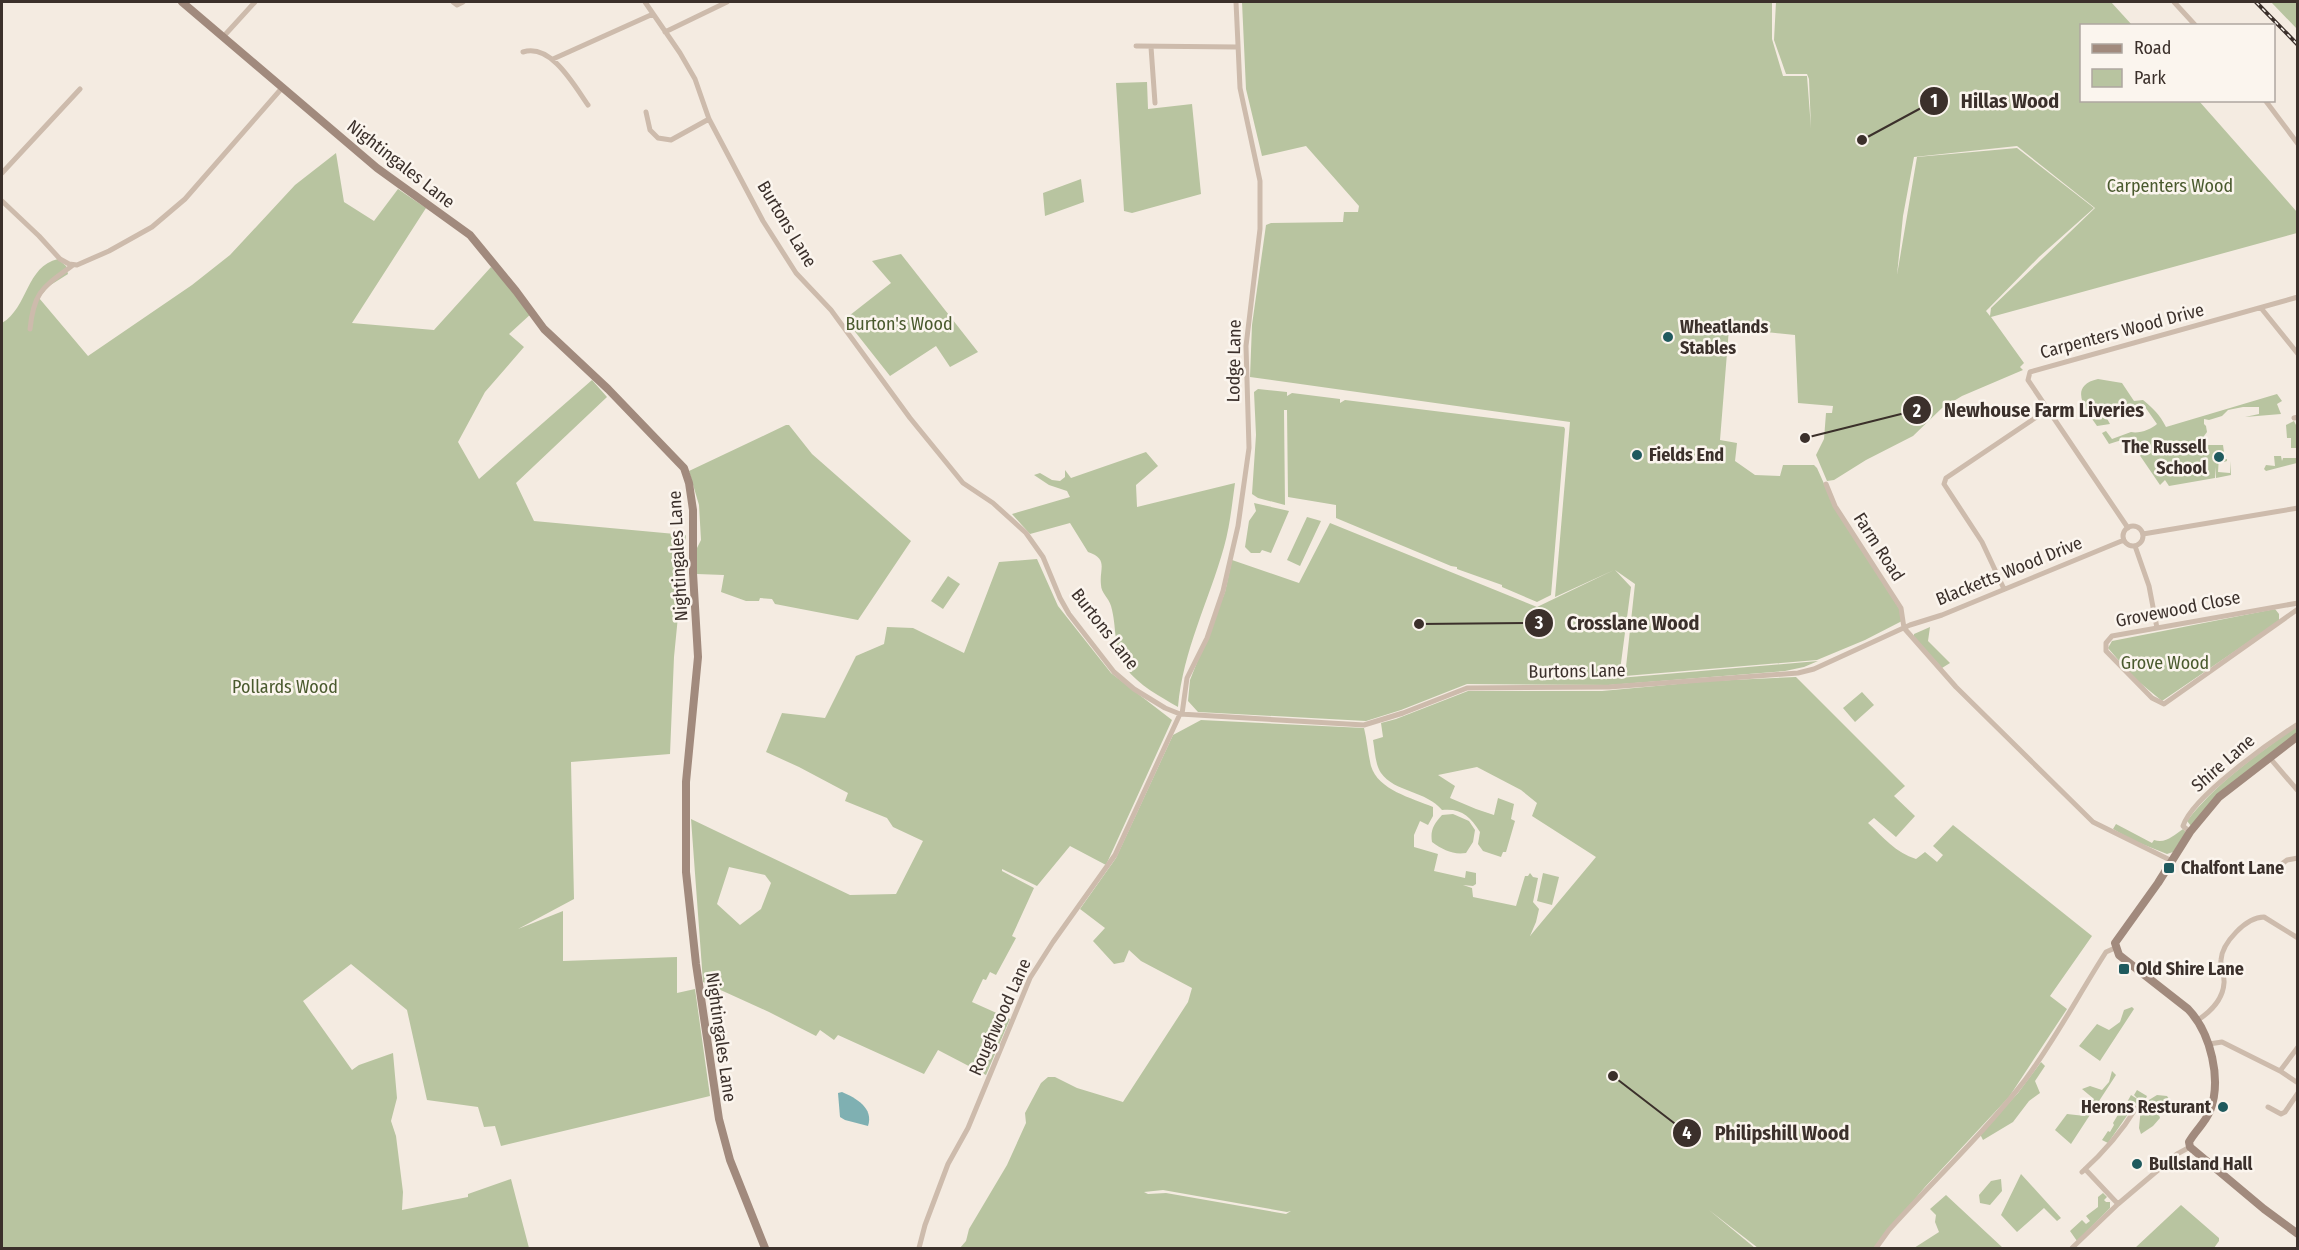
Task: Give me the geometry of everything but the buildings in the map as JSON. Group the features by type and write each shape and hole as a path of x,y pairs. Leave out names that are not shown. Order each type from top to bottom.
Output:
{"main road":[{"name":"Nightingales Lane","path":"182,2 377,168 470,235 544,328 608,389 684,468 693,510 693,573 698,657 686,782 686,872 701,1009 718,1119 730,1160 765,1248"},
{"name":"Shire Lane","path":"2115,948 2117,938 2158,883 2190,832 2219,797 2298,736"},
{"path":"2115,948 2117,953 2130,964 2188,1009 2198,1020 2209,1044 2215,1092 2211,1109 2192,1137 2190,1147 2270,1214 2298,1234"}],"street":[{"path":"223,37 255,2"},
{"name":"Burtons Lane","path":"645,2 694,80 709,119 764,221 796,273 847,331 910,418 963,483 993,502 1026,532 1043,557 1069,614 1114,672 1174,713 1364,725 1403,713 1467,688 1609,687 1798,673 1814,669 1904,628"},
{"path":"665,32 727,2"},
{"name":"Lodge Lane","path":"1181,714 1187,678 1207,638 1223,591 1241,509 1249,448 1246,346 1260,229 1260,181 1240,88 1236,2"},
{"path":"2174,2 2194,24"},
{"path":"554,59 653,14"},
{"path":"1136,46 1237,47"},
{"path":"1151,47 1155,103"},
{"path":"523,52 531,49 554,59 588,105"},
{"path":"30,329 32,309 41,290 73,266 109,251 152,227 185,199 282,88"},
{"path":"2,173 80,89"},
{"path":"2266,102 2298,144"},
{"path":"646,112 650,129 658,138 671,140 709,119"},
{"path":"2,201 60,259 73,266"},
{"name":"Carpenters Wood Drive","path":"2128,528 2028,380 2030,372 2298,297"},
{"path":"2261,308 2298,354"},
{"path":"2004,589 1982,542 1944,481 2047,410"},
{"name":"Farm Road","path":"1826,484 1835,506 1901,608 1904,628"},
{"path":"2143,534 2298,508"},
{"path":"2137,527 2143,534 2140,543 2135,546 2128,545 2124,540 2124,532 2128,528 2137,527"},
{"name":"Blacketts Wood Drive","path":"1904,628 1942,615 2124,540"},
{"path":"2135,546 2149,586 2157,628"},
{"name":"Grovewood Close","path":"2298,603 2112,636 2105,648 2107,654 2152,698 2164,704 2298,609"},
{"path":"2277,606 2284,620"},
{"path":"1904,628 1956,687 2091,820 2114,834 2172,861"},
{"name":"Roughwood Lane","path":"919,1248 924,1225 948,1164 968,1128 1030,978 1116,855 1181,714"},
{"name":"Shire Lane","path":"2190,832 2183,826 2183,823 2193,808 2233,772 2298,724"},
{"path":"2269,757 2298,791"},
{"path":"2275,869 2287,860 2298,858"},
{"path":"2198,1020 2212,1009 2221,993 2224,983 2221,960 2224,947 2250,920 2264,917 2298,938"},
{"path":"1876,1248 1889,1230 2005,1105 2039,1060 2106,952 2115,948"},
{"path":"2209,1044 2222,1042 2280,1071 2298,1083"},
{"path":"2280,1071 2298,1047"},
{"path":"2268,1107 2282,1114 2298,1093"},
{"path":"2118,1204 2084,1170 2116,1138 2136,1111"},
{"path":"2072,1248 2118,1204 2177,1154 2190,1147"}],"green space":[{"name":"Carpenters Wood","path":"1242,2 1772,2 1772,39 1783,76 1807,76 1811,128 1807,74 1786,74 1774,40 1776,2 2111,2 2131,24 2080,24 2080,102 2200,102 2297,212 2297,233 1991,317 2024,363 2020,367 2023,370 1962,396 1942,408 1913,436 1866,460 1834,480 1827,481 1816,455 1824,439 1826,413 1832,413 1833,406 1798,403 1795,335 1729,328 1720,440 1737,443 1735,461 1755,475 1780,476 1783,465 1814,465 1834,506 1900,610 1902,621 1865,640 1817,660 1625,676 1635,584 1615,570 1631,587 1619,678 1818,661 1785,671 1609,685 1467,684 1366,721 1198,712 1188,701 1190,680 1225,592 1232,560 1299,583 1330,523 1537,607 1614,570 1555,597 1570,422 1250,377 1252,325 1266,225 1271,223 1343,222 1344,212 1358,212 1359,206 1306,146 1262,156 1246,89","holes":["2017,146 2095,208 1991,308 1990,316 1986,311 2039,257 2094,208 2017,148 1917,157 1897,275 1903,216 1914,157"]},
{"path":"2271,2 2297,2 2297,29"},
{"path":"1147,82 1148,109 1192,104 1201,194 1132,213 1124,211 1116,83"},
{"name":"Pollards Wood","path":"336,153 344,202 374,221 398,189 426,208 352,323 434,330 491,267 532,313 509,334 524,347 485,392 458,442 479,479 592,380 607,397 516,483 534,521 686,535 674,657 670,754 571,762 574,899 518,929 563,911 563,961 677,957 677,993 695,989 710,1096 501,1146 495,1126 484,1127 478,1107 427,1100 407,1010 351,964 303,1001 352,1070 359,1065 393,1053 397,1098 391,1121 396,1136 403,1192 402,1210 468,1197 468,1194 511,1179 529,1248 2,1248 2,323 17,308 39,270 47,263 58,259 66,266 68,274 49,286 39,298 88,356 192,285 230,255 295,185"},
{"path":"1081,179 1084,202 1045,216 1043,193"},
{"name":"Burton's Wood","path":"901,254 978,352 950,367 936,346 890,376 845,319 891,283 872,261"},
{"path":"2098,379 2122,383 2134,401 2143,400 2156,412 2166,427 2277,394 2282,401 2277,404 2281,414 2245,417 2259,414 2259,407 2243,407 2228,410 2222,416 2209,420 2204,419 2207,432 2204,436 2206,445 2223,445 2225,459 2227,459 2224,462 2222,455 2219,456 2218,472 2230,473 2230,461 2231,475 2216,478 2215,467 2215,478 2169,486 2165,480 2160,485 2128,438 2109,444 2102,433 2106,431 2112,439 2131,432 2145,431 2157,424 2143,404 2134,409 2127,408 2122,402 2104,413 2110,424 2097,426 2084,406 2081,393 2083,387 2089,382"},
{"path":"1258,389 1287,392 1287,396 1292,393 1340,399 1340,403 1345,400 1564,427 1551,595 1537,602 1502,585 1457,569 1457,567 1336,518 1336,505 1288,497 1287,410 1284,410 1285,505 1258,498 1252,494 1256,435 1254,392"},
{"path":"2294,421 2297,427 2297,458 2296,448 2291,448 2291,438 2287,438 2286,425"},
{"path":"789,425 812,454 911,541 858,620 775,604 772,599 760,598 759,601 746,601 721,592 724,575 697,574 697,548 701,540 699,505 689,471"},
{"path":"1146,452 1158,466 1136,485 1137,507 1235,483 1226,539 1185,666 1178,707 1143,685 1126,668 1117,646 1111,606 1101,588 1101,561 1088,552 1070,523 1030,534 1012,514 1070,497 1067,491 1049,485 1034,475 1040,473 1052,480 1060,481 1065,477 1065,470 1071,478"},
{"path":"2274,456 2281,456 2282,461 2283,458 2297,458 2297,463 2266,471 2264,469 2266,465 2275,466"},
{"path":"1254,503 1289,511 1271,553 1262,550 1260,553 1251,553 1245,547 1249,521 1256,511"},
{"path":"1307,517 1321,521 1300,566 1287,560"},
{"path":"1037,559 1058,606 1111,673 1172,720 1106,865 1070,846 1037,886 1002,869 1034,888 1012,936 1016,938 996,975 990,972 986,980 983,979 972,1002 1010,1019 986,1075 938,1050 924,1074 838,1035 834,1040 820,1030 816,1036 703,982 691,819 850,895 896,894 923,841 893,827 887,818 845,801 848,793 766,752 782,713 825,718 856,656 884,644 887,627 913,628 964,653 999,562","holes":["729,867 765,875 771,883 761,909 740,925 717,904"]},
{"path":"948,576 960,584 943,609 931,601"},
{"name":"Grove Wood","path":"2275,609 2279,614 2279,621 2162,701 2133,677 2108,648 2112,641"},
{"path":"1930,627 1928,641 1950,663 1942,668 1914,637 1914,634"},
{"path":"1796,677 1905,786 1894,796 1915,816 1896,837 1874,818 1868,823 1890,844 1916,859 1925,852 1937,862 1943,855 1933,846 1953,825 2092,936 2050,996 2067,1009 2009,1097 1925,1187 1874,1248 1758,1248 1709,1210 1755,1248 960,1248 1007,1165 1026,1123 1025,1113 1041,1083 1048,1077 1055,1077 1077,1088 1123,1102 1188,1002 1192,988 1141,961 1129,950 1124,962 1114,964 1093,941 1105,928 1080,909 1116,858 1173,735 1201,720 1364,728 1371,766 1381,781 1397,792 1433,807 1433,816 1428,825 1420,821 1414,835 1414,847 1438,854 1434,871 1465,878 1466,871 1476,873 1476,884 1463,885 1472,888 1473,897 1516,906 1525,876 1530,873 1533,877 1538,878 1533,902 1539,909 1530,936 1596,857 1532,816 1537,803 1521,790 1477,767 1438,775 1455,786 1450,798 1476,809 1494,815 1498,798 1514,804 1511,819 1515,821 1506,852 1503,852 1501,857 1483,851 1478,844 1480,832 1464,814 1455,810 1442,810 1428,799 1394,784 1381,773 1376,762 1373,740 1383,737 1381,723 1468,691 1602,691 1710,681","holes":["1163,1190 1291,1211 1286,1214 1166,1193 1148,1194 1144,1192"]},
{"path":"1862,692 1874,705 1855,722 1843,708"},
{"path":"2297,726 2297,733 2191,826 2187,821 2211,794 2239,769"},
{"path":"1453,814 1469,821 1475,830 1473,842 1466,853 1448,851 1432,842 1432,831 1437,821 1442,815"},
{"path":"2116,824 2152,843 2154,840 2166,840 2183,829 2186,832 2173,852 2167,854 2132,840 2113,829"},
{"path":"1543,873 1559,877 1552,905 1537,901"},
{"path":"2132,1007 2134,1009 2100,1061 2079,1046 2097,1024 2109,1030 2120,1022 2124,1010"},
{"path":"2041,1062 2045,1066 2035,1081 2040,1093 2029,1101 2013,1122 1983,1140 1980,1134 2018,1093"},
{"path":"2112,1071 2116,1075 2071,1144 2055,1130 2067,1114 2085,1116 2094,1099 2082,1089 2090,1086 2102,1090 2109,1082"},
{"path":"2137,1090 2147,1096 2144,1103 2157,1095 2167,1096 2169,1099 2166,1105 2161,1105 2158,1112 2160,1118 2141,1134 2139,1128 2141,1107 2135,1104 2108,1143 2102,1140 2108,1131 2110,1132 2113,1123 2131,1095 2139,1100 2134,1095"},
{"path":"2021,1174 2061,1218 2057,1221 2044,1208 2017,1232 2001,1215"},
{"path":"2001,1179 2002,1191 1990,1205 1980,1203 1979,1195 1991,1181"},
{"path":"2103,1193 2107,1197 2104,1200 2110,1202 2110,1208 2077,1241 2070,1231 2082,1220 2086,1224 2090,1221 2086,1216 2098,1207 2098,1197"},
{"path":"1946,1195 2003,1248 1914,1248 1939,1232 1935,1222 1936,1215 1930,1209"},
{"path":"2181,1205 2219,1238 2214,1248 2135,1248"}],"water":[{"path":"842,1092 853,1097 866,1109 868,1126 840,1117 838,1093"}],"railway":[{"path":"2256,2 2298,45"}],"place":[{"name":"Hillas Wood","path":"1862,140"},
{"name":"Wheatlands Stables","path":"1668,337"},
{"name":"Newhouse Farm Liveries","path":"1805,438"},
{"name":"Fields End","path":"1637,455"},
{"name":"The Russell School","path":"2219,457"},
{"name":"Crosslane Wood","path":"1419,624"},
{"name":"Chalfont Lane","path":"2169,868"},
{"name":"Old Shire Lane","path":"2124,969"},
{"name":"Philipshill Wood","path":"1613,1076"},
{"name":"Herons Resturant","path":"2223,1107"},
{"name":"Bullsland Hall","path":"2137,1164"}]}
